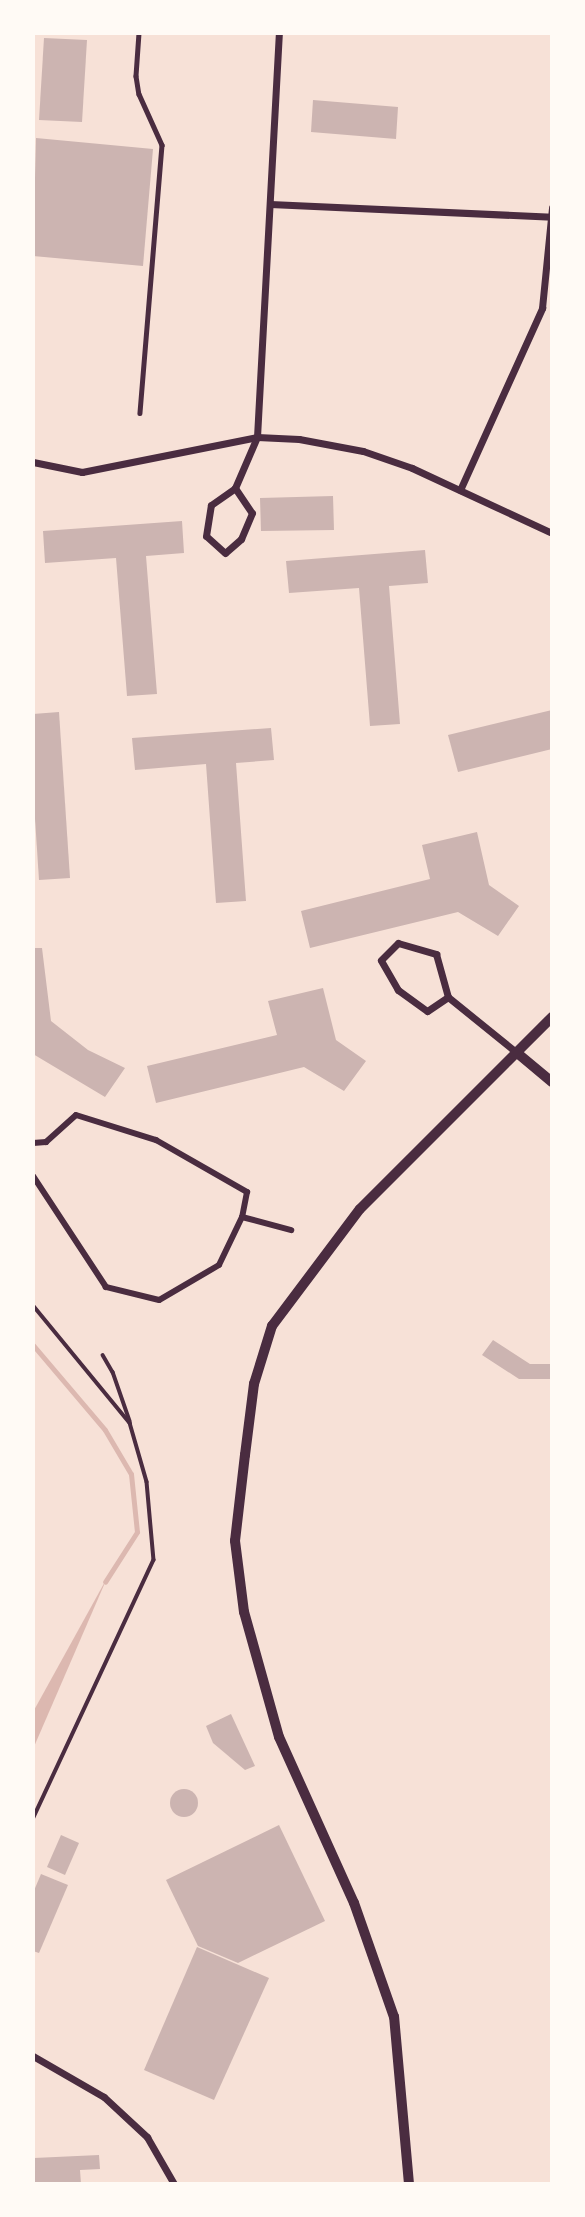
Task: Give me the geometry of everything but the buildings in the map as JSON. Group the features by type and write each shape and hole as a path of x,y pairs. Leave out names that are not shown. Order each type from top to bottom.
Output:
{"street":[{"path":"236,488 252,513 241,538 225,553 206,536 211,505 236,488 257,438 279,33"},
{"path":"270,204 551,216"},
{"path":"460,490 542,308 552,207"},
{"path":"33,463 82,472 257,438 299,439 363,451 460,490 552,533"},
{"path":"449,997 426,1011 398,990 381,960 398,943 436,954 449,997 552,1082"},
{"path":"409,2184 394,2017 354,1903 279,1737 244,1612 235,1541 254,1384 272,1326 360,1209 552,1017"},
{"path":"33,1143 46,1142 76,1115 156,1140 247,1192 243,1217 219,1265 159,1300 106,1287 33,1176"},
{"path":"243,1217 291,1230"},
{"path":"33,2056 104,2097 147,2137 174,2184"}],"lane":[{"path":"139,33 136,76 139,94 162,145 140,413"}],"path":[{"path":"33,1305 130,1423"},
{"path":"33,1819 154,1560 147,1482 113,1372 103,1355"}],"shaded area":[{"path":"107,1578 33,1749 33,1712"}],"waterway":[{"path":"33,1345 105,1430 131,1474 137,1532 105,1582"}]}
